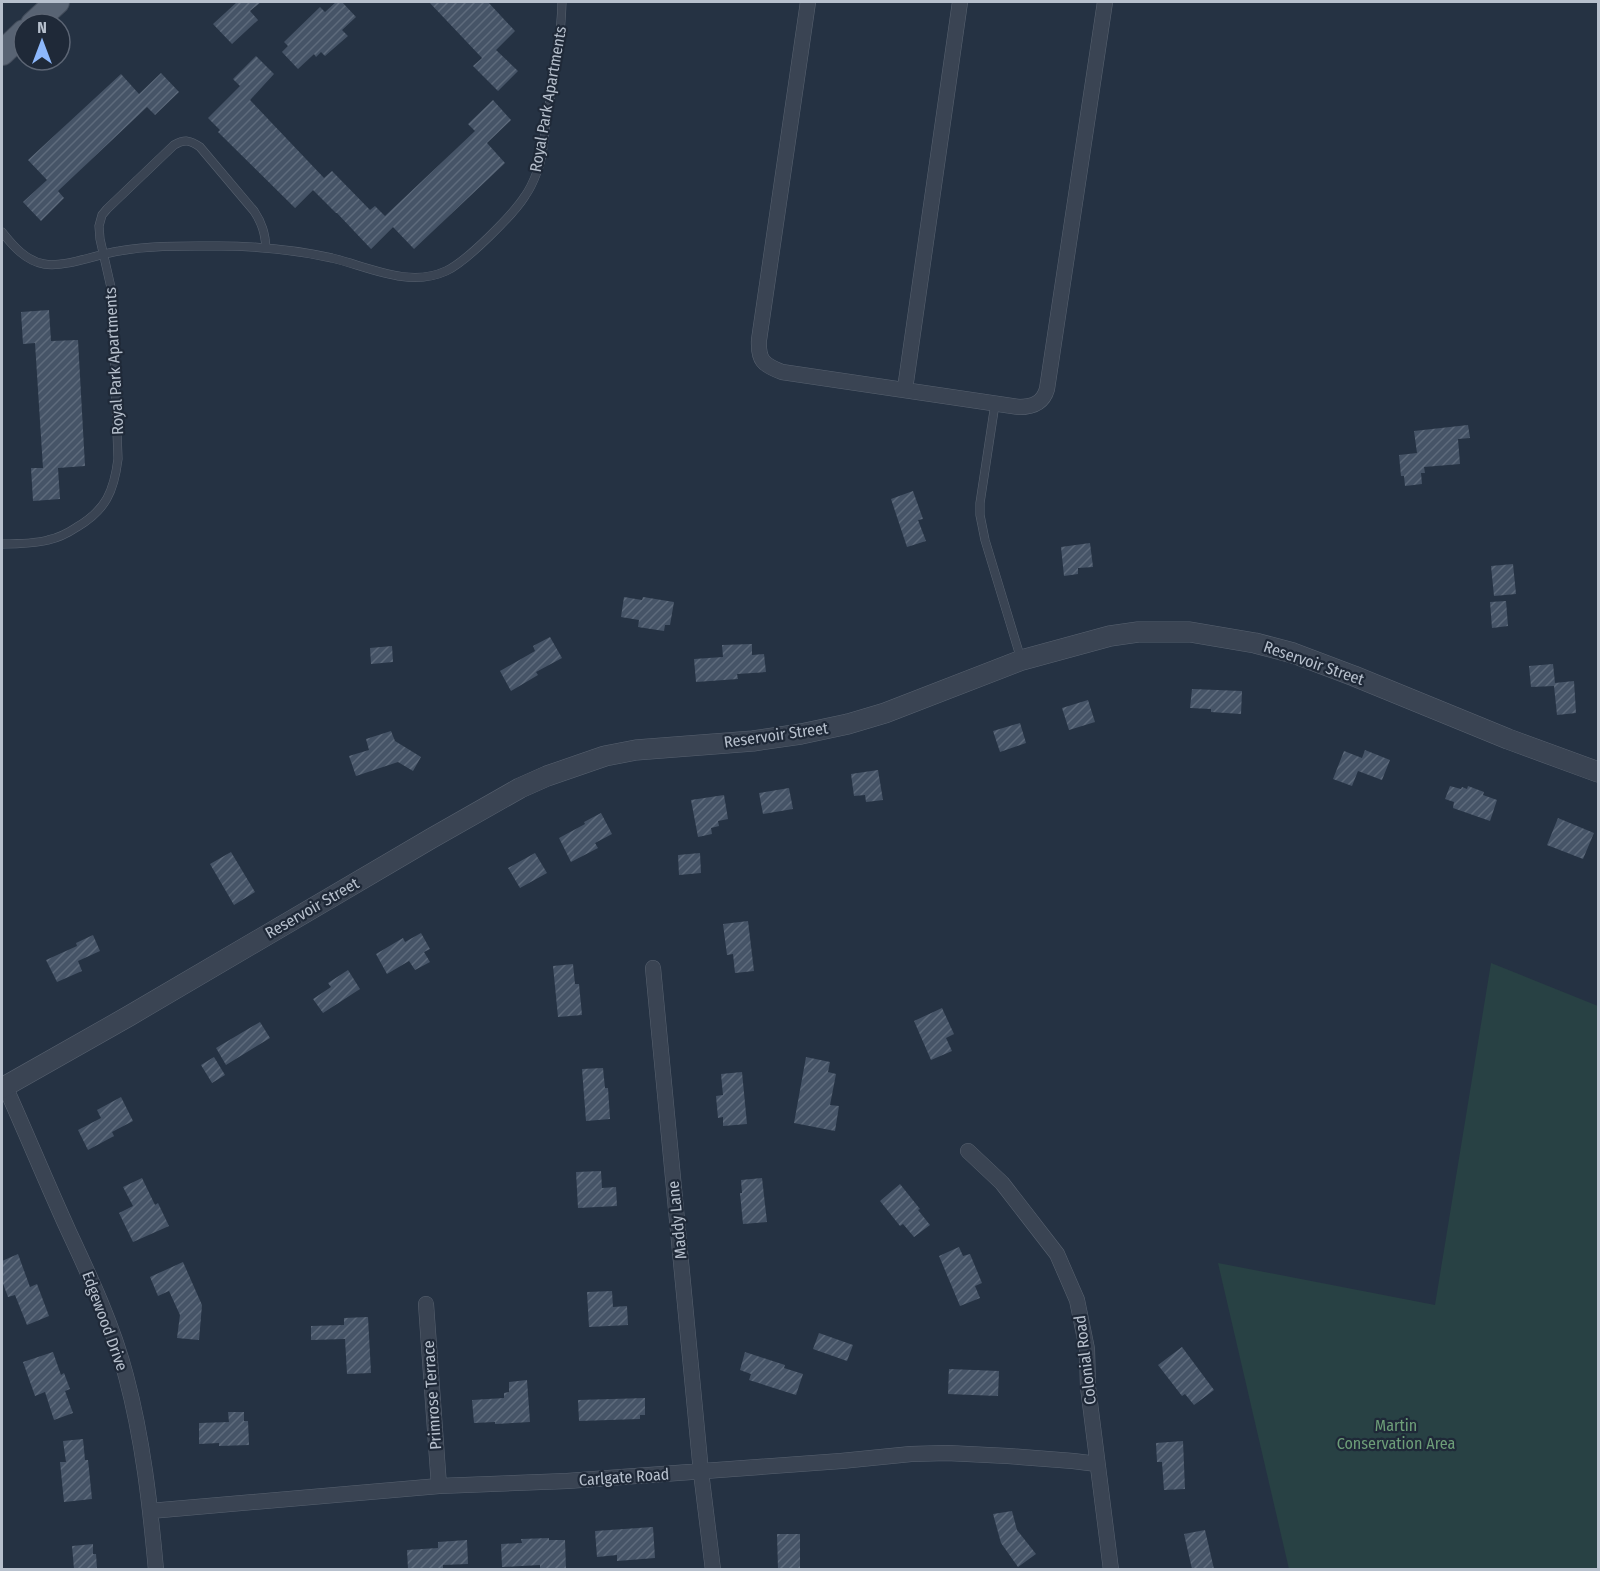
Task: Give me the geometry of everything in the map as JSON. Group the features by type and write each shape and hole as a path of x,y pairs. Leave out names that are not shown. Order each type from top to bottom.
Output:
{"street":[{"path":"808,2 760,328 758,351 761,360 770,368 782,372 1019,407 1032,406 1041,400 1047,389 1105,2"},
{"path":"905,389 960,2"},
{"name":"Reservoir Street","path":"3,1087 129,1016 432,838 520,788 547,776 605,756 636,750 753,741 848,724 885,713 1022,660 1096,639 1138,632 1190,632 1222,636 1293,653 1508,739 1599,772"},
{"name":"Maddy Lane","path":"653,968 701,1472 713,1569"},
{"name":"Edgewood Drive","path":"3,1087 83,1261 115,1340 126,1374 144,1461 156,1569"},
{"name":"Colonial Road","path":"968,1151 1002,1183 1057,1254 1077,1300 1087,1349 1088,1387 1111,1569"},
{"name":"Primrose Terrace","path":"426,1304 439,1486"},
{"name":"Carlgate Road","path":"150,1511 439,1486 567,1481 701,1472 911,1454 1008,1456 1097,1464"}],"lane":[{"name":"Royal Park Apartments","path":"2,544 33,543 50,540 67,533 96,514 111,491 116,474 118,439 112,292 104,254 121,250 155,248 220,246 266,248 332,258 380,272 413,278 445,271 460,262 507,219 525,196 538,169 560,36 562,2"},
{"path":"2,232 24,255 47,265 104,254 99,226 102,215 174,145 183,140 192,141 200,147 254,211 266,234 266,248"},
{"path":"995,404 980,515 985,540 1022,660"}],"green space":[{"name":"Martin Conservation Area","path":"1491,963 1598,1006 1598,1569 1289,1569 1218,1263 1435,1305"}],"building":[{"path":"237,2 261,2 250,11 258,20 232,44 213,24"},
{"path":"336,2 342,2 356,17 342,30 348,36 325,56 321,52 316,57 314,54 298,69 282,52 288,46 284,42 320,7 325,12"},
{"path":"429,2 488,2 515,31 496,50 518,71 498,91 473,66 482,58"},
{"path":"256,56 274,74 250,100 324,178 332,171 370,210 375,206 385,216 475,131 468,124 493,100 511,120 487,143 505,163 414,249 393,227 371,249 313,190 295,208 218,132 220,130 208,118 240,86 233,79"},
{"path":"161,73 179,92 155,115 147,107 58,191 64,198 41,221 23,202 47,180 28,160 121,74 139,94"},
{"path":"49,310 51,341 78,340 85,466 58,468 60,499 33,501 31,468 43,468 35,343 23,344 21,312"},
{"path":"1468,425 1470,438 1458,439 1460,464 1424,467 1425,473 1421,473 1422,484 1405,486 1404,476 1401,476 1399,455 1417,453 1414,431"},
{"path":"913,491 923,519 918,520 926,541 907,547 891,499"},
{"path":"1090,543 1093,567 1078,568 1078,574 1064,576 1061,547"},
{"path":"1513,564 1516,594 1494,596 1491,566"},
{"path":"624,597 642,600 643,597 674,602 670,625 665,625 664,631 638,627 639,620 621,617"},
{"path":"1506,601 1508,626 1492,628 1490,602"},
{"path":"550,637 562,658 536,672 538,675 511,691 500,671 535,651 533,646"},
{"path":"752,644 752,655 764,654 766,672 737,674 738,679 696,682 694,659 723,657 722,645"},
{"path":"392,646 393,662 371,664 370,648"},
{"path":"1553,664 1555,683 1574,681 1576,713 1557,715 1554,686 1531,687 1529,666"},
{"path":"1192,689 1242,691 1241,714 1190,708"},
{"path":"1088,700 1095,722 1069,730 1062,708"},
{"path":"1020,723 1026,743 1000,752 993,731"},
{"path":"391,731 395,741 421,757 413,771 398,762 356,776 349,756 369,750 366,739"},
{"path":"1365,750 1390,760 1382,780 1358,771 1352,786 1333,779 1344,751 1362,758"},
{"path":"878,770 883,800 866,802 865,795 854,796 851,774"},
{"path":"1450,786 1467,789 1468,786 1497,800 1490,821 1453,808 1454,802 1445,799"},
{"path":"789,788 793,809 763,814 759,793"},
{"path":"724,795 728,819 718,821 719,826 711,828 712,834 698,837 691,800"},
{"path":"601,813 612,834 595,843 598,848 571,862 559,838"},
{"path":"1558,818 1594,833 1583,859 1547,845"},
{"path":"231,852 255,892 234,905 210,864"},
{"path":"535,853 547,873 520,888 508,868"},
{"path":"700,853 701,873 679,875 678,855"},
{"path":"748,921 754,971 735,973 733,954 727,955 723,924"},
{"path":"421,933 430,949 424,952 430,962 415,970 409,961 387,974 376,954 403,938 405,942"},
{"path":"93,935 100,951 78,961 82,971 57,982 46,960 77,946 76,943"},
{"path":"573,964 575,984 579,984 582,1015 558,1017 553,966"},
{"path":"348,970 360,989 323,1013 313,999 331,987 328,983"},
{"path":"942,1008 954,1034 946,1038 952,1051 931,1060 914,1021"},
{"path":"260,1022 270,1038 226,1065 216,1048"},
{"path":"214,1057 225,1075 212,1083 201,1065"},
{"path":"806,1057 830,1062 828,1072 836,1074 830,1105 839,1106 835,1131 794,1123"},
{"path":"603,1068 605,1088 608,1088 610,1119 586,1121 582,1069"},
{"path":"742,1072 747,1124 723,1126 723,1117 718,1118 716,1096 723,1095 721,1074"},
{"path":"121,1097 133,1121 112,1132 114,1136 88,1150 78,1130 101,1118 97,1110"},
{"path":"601,1171 602,1188 616,1187 617,1206 578,1208 576,1172"},
{"path":"142,1178 155,1205 158,1203 169,1226 133,1242 119,1213 133,1206 123,1187"},
{"path":"762,1178 767,1222 743,1224 741,1180"},
{"path":"900,1184 930,1225 914,1237 903,1224 900,1226 880,1201"},
{"path":"959,1247 963,1256 970,1254 982,1283 975,1286 980,1298 960,1306 939,1256"},
{"path":"18,1254 30,1287 37,1284 49,1316 27,1325 15,1295 8,1297 2,1281 2,1261"},
{"path":"183,1262 202,1305 199,1340 177,1338 180,1315 169,1291 158,1296 150,1277"},
{"path":"612,1291 613,1307 627,1306 628,1325 589,1327 587,1292"},
{"path":"368,1317 371,1373 347,1374 345,1339 311,1340 311,1326 344,1325 344,1318"},
{"path":"819,1333 853,1345 847,1361 813,1349"},
{"path":"1182,1347 1214,1390 1194,1405 1185,1394 1182,1396 1158,1365"},
{"path":"53,1352 61,1375 64,1373 70,1389 65,1391 73,1413 54,1420 45,1392 35,1396 23,1362"},
{"path":"745,1352 785,1365 784,1368 803,1374 796,1395 749,1380 751,1374 740,1370"},
{"path":"949,1369 999,1371 998,1396 948,1394"},
{"path":"527,1380 530,1422 474,1423 472,1400 504,1398 504,1393 509,1392 509,1382"},
{"path":"645,1398 645,1415 640,1415 640,1419 579,1421 578,1400"},
{"path":"228,1412 244,1412 244,1421 248,1421 249,1445 199,1444 199,1423 229,1422"},
{"path":"83,1439 85,1460 88,1460 92,1499 64,1502 60,1462 66,1462 63,1441"},
{"path":"1183,1441 1185,1489 1164,1490 1162,1462 1157,1462 1156,1443"},
{"path":"1012,1511 1017,1530 1036,1554 1018,1567 1001,1543 993,1514"},
{"path":"653,1527 655,1558 617,1561 617,1555 597,1557 595,1531"},
{"path":"1205,1530 1214,1569 1192,1569 1184,1534"},
{"path":"777,1534 800,1534 800,1569 778,1569"},
{"path":"549,1538 549,1540 565,1540 566,1569 540,1569 540,1565 502,1567 501,1544 522,1543 521,1539"},
{"path":"467,1540 468,1564 443,1565 443,1569 408,1569 407,1550 438,1548 438,1542"},
{"path":"93,1544 97,1569 74,1569 72,1546"}]}
